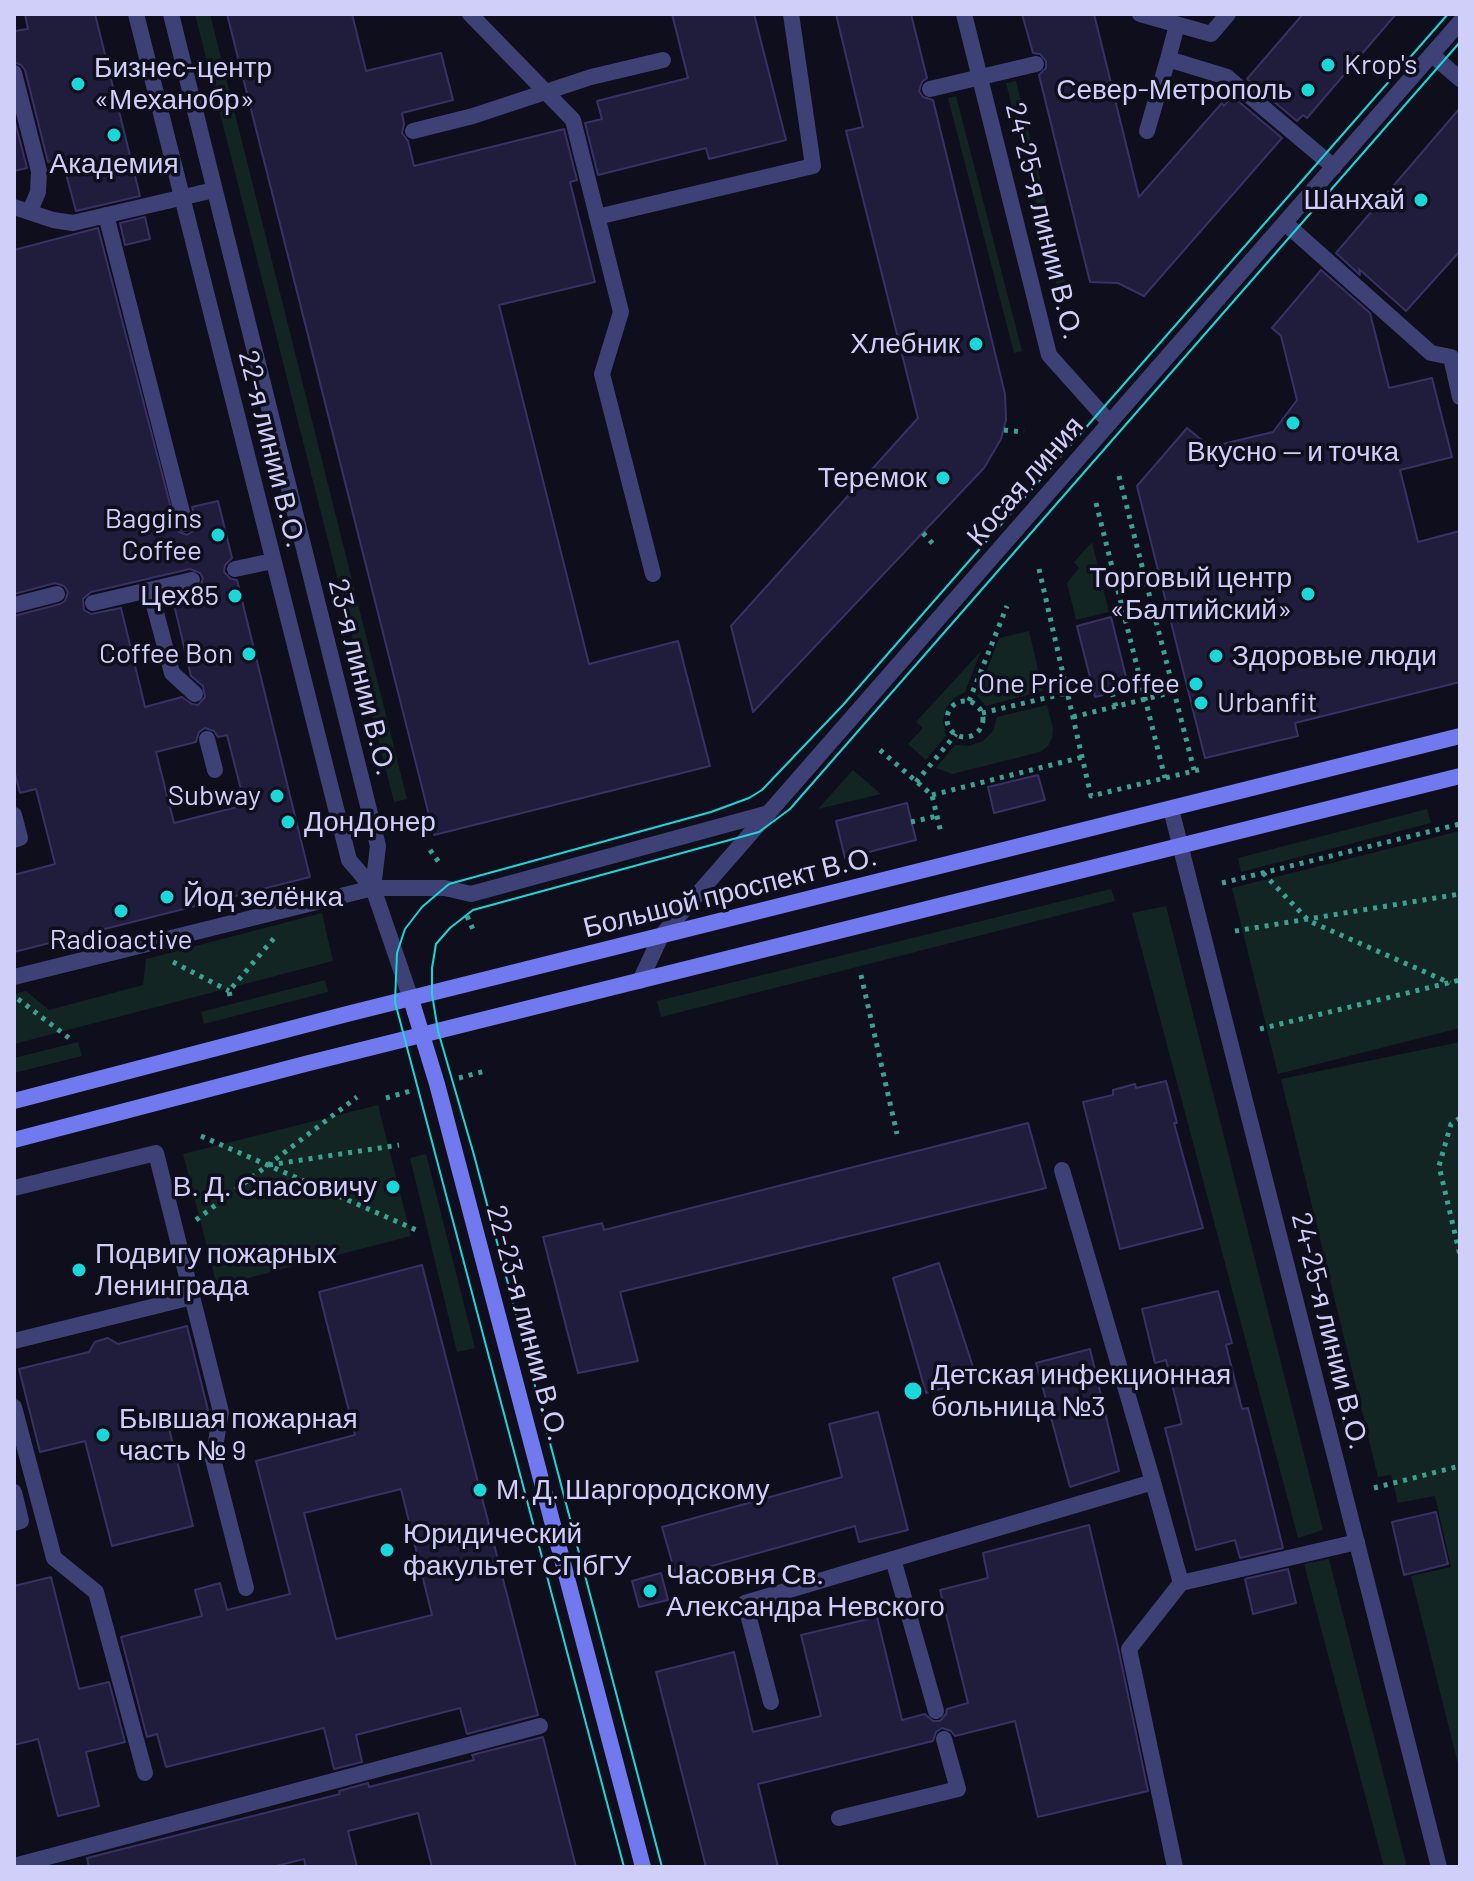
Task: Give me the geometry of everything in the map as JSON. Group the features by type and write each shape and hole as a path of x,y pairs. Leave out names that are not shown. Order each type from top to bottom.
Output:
{"main road":[{"name":"Большой проспект В.О.","path":"14,1101 1460,736"},
{"path":"14,1140 1460,776"},
{"name":"22-23-я линии В.О.","path":"411,999 643,1867"}],"street":[{"name":"22-я линии В.О.","path":"136,14 349,860 373,888"},
{"name":"23-я линии В.О.","path":"171,14 378,846 373,888"},
{"path":"470,14 573,120 621,312 602,374 653,574"},
{"path":"597,217 813,166 791,14"},
{"name":"24-25-я линии В.О.","path":"964,14 1049,355 1109,422"},
{"path":"1140,14 1211,34 1228,14"},
{"name":"Косая линия","path":"640,981 661,936 1460,22"},
{"path":"1147,131 1177,25"},
{"path":"1432,55 1460,79"},
{"path":"1168,59 1227,77 1334,167"},
{"path":"413,131 473,116 591,77 663,60"},
{"path":"930,89 1036,64"},
{"path":"14,73 39,171 38,192 22,209 53,220 73,223 214,190"},
{"path":"106,215 185,524"},
{"path":"1285,223 1431,353 1451,357 1460,397"},
{"path":"235,569 273,561"},
{"path":"93,603 192,580"},
{"path":"150,590 172,673 195,694"},
{"path":"14,605 57,594"},
{"path":"207,739 215,770"},
{"name":"24-25-я линии В.О.","path":"1171,809 1439,1867"},
{"path":"14,977 373,888 445,888 471,894 769,813"},
{"path":"14,815 20,838 14,840"},
{"name":"22-23-я линии В.О.","path":"373,888 411,999"},
{"path":"14,1188 156,1153 221,1412 213,1459 246,1588"},
{"path":"1062,1170 1181,1583"},
{"path":"14,1341 192,1297"},
{"path":"14,1407 54,1558 96,1592 145,1773"},
{"path":"771,1702 745,1603 1153,1482"},
{"path":"14,1492 21,1521 14,1523"},
{"path":"1175,1867 1129,1649 1181,1583 1357,1542"},
{"path":"893,1559 936,1711"},
{"path":"14,1866 540,1726"},
{"path":"839,1818 958,1789 944,1739"}],"path":[{"path":"1004,430 1024,432"},
{"path":"1119,476 1194,771"},
{"path":"1096,503 1165,778"},
{"path":"923,533 934,545"},
{"path":"1039,569 1091,796 1202,769"},
{"path":"969,701 1007,606"},
{"path":"1073,717 1174,692"},
{"path":"982,713 1067,693"},
{"path":"1112,693 1116,707"},
{"path":"969,701 982,713 982,725 974,735 962,736 950,729 948,714 956,703 969,701"},
{"path":"916,782 956,734"},
{"path":"880,750 932,795 941,833"},
{"path":"932,795 1083,757"},
{"path":"911,822 937,816"},
{"path":"1222,883 1460,824"},
{"path":"1262,872 1309,921 1450,983"},
{"path":"1235,931 1460,894"},
{"path":"161,955 230,994 278,934"},
{"path":"861,975 897,1134"},
{"path":"1260,1029 1460,980"},
{"path":"14,996 69,1038"},
{"path":"195,1220 357,1097"},
{"path":"1460,1118 1451,1124 1439,1166 1460,1255"},
{"path":"201,1136 421,1232"},
{"path":"268,1165 399,1145"},
{"path":"1374,1488 1460,1466"}],"green space":[{"path":"195,14 210,14 407,799 394,802"},
{"path":"1016,81 1067,288 1058,290 1006,83"},
{"path":"956,96 1022,351 1014,353 948,98"},
{"path":"1092,542 1109,612 1076,620 1067,583 1079,568 1074,562"},
{"path":"1029,631 1043,691 986,706 977,696 999,638"},
{"path":"981,651 965,692 954,698 946,708 943,721 946,736 926,760 908,744 923,728 916,722"},
{"path":"1047,705 1052,738 1040,752 952,774 936,768 955,745 969,746 983,741 993,731 997,717"},
{"path":"853,770 881,794 818,809"},
{"path":"1427,809 1431,823 1241,872 1238,858"},
{"path":"1460,831 1460,1028 1278,1074 1232,888"},
{"path":"1111,889 1115,901 661,1017 657,1001"},
{"path":"1166,906 1323,1530 1298,1538 1132,913"},
{"path":"322,913 333,961 14,1044 14,994 26,991 49,1010 143,985 146,959"},
{"path":"325,980 328,992 204,1024 201,1012"},
{"path":"78,1042 82,1056 14,1073 14,1058"},
{"path":"1460,1042 1460,1772 1411,1576 1451,1567 1435,1496 1398,1503 1391,1475 1378,1477 1281,1079"},
{"path":"378,1105 411,1236 217,1286 183,1154"},
{"path":"426,1154 475,1348 457,1352 410,1158"},
{"path":"1329,1559 1407,1867 1384,1867 1304,1564"}],"building":[{"name":"Бизнес-центр «Механобр»","path":"25,14 95,14 140,196 76,211 62,159 48,162 25,70 14,62 14,31 28,29"},
{"path":"227,14 352,14 366,71 441,53 453,100 402,113 402,133 408,141 414,166 564,129 577,180 570,182 595,282 499,305 589,664 678,641 710,766 434,835"},
{"path":"672,14 754,14 786,140 709,159 706,148 598,175 585,123 602,119 597,101 688,78"},
{"path":"836,14 911,14 927,78 919,91 923,97 933,100 1005,394 1006,420 1001,439 984,468 753,712 731,626 918,418 846,131 863,127"},
{"path":"1022,14 1094,14 1139,197 1222,103 1224,106 1232,96 1282,138 1144,296 1118,283 1090,282 1039,75 1046,68 1046,61 1040,54 1033,53"},
{"path":"1303,14 1396,14 1307,118 1303,115 1297,121 1247,79"},
{"path":"1460,108 1460,251 1406,311 1336,253"},
{"path":"14,118 27,168 14,171"},
{"path":"145,217 150,239 125,245 120,223"},
{"path":"98,228 177,531 187,535 193,531 196,522 192,507 218,501 232,558 225,565 224,572 237,580 310,877 14,952 14,875 55,864 36,789 20,793 14,770 14,616 60,604 65,601 68,592 64,586 55,583 14,594 14,250","holes":["190,569 200,573 203,578 200,587 172,596 191,676 203,686 205,697 198,705 182,697 145,707 121,608 91,614 84,610 83,599 91,592","205,728 214,731 218,737 227,735 245,805 174,823 156,752 196,742 199,732"]},
{"name":"Торговый центр «Балтийский»","path":"1321,270 1370,313 1389,388 1432,378 1452,457 1400,470 1418,542 1460,531 1460,682 1295,723 1298,736 1205,758 1137,486 1187,428 1210,447 1273,432 1297,400 1281,336 1272,328"},
{"path":"1111,617 1129,689 1095,697 1077,626"},
{"path":"1038,775 1045,800 994,813 988,787"},
{"path":"907,803 916,840 845,858 836,821"},
{"path":"1166,1081 1177,1123 1174,1123 1203,1228 1120,1249 1083,1102 1113,1095 1113,1090 1135,1084 1136,1088"},
{"path":"1028,1123 1046,1188 620,1292 638,1361 578,1373 543,1237 602,1223 604,1230"},
{"path":"939,1263 977,1379 926,1393 893,1278"},
{"name":"Юридический факультет СПбГУ","path":"422,1265 538,1715 467,1734 460,1708 356,1735 362,1762 334,1769 324,1728 166,1767 157,1734 147,1737 121,1637 202,1616 195,1590 220,1583 227,1610 290,1594 256,1461 355,1435 319,1292","holes":["401,1489 432,1615 336,1639 304,1513"]},
{"path":"1218,1291 1232,1343 1226,1345 1242,1409 1248,1408 1283,1548 1240,1558 1235,1540 1196,1550 1165,1428 1182,1424 1166,1360 1155,1363 1142,1309"},
{"name":"Бывшая пожарная часть № 9","path":"187,1326 208,1410 167,1420 193,1526 112,1546 85,1441 40,1452 19,1369 89,1352 95,1342 108,1338 118,1344"},
{"path":"1090,1349 1119,1471 1070,1487 1036,1363"},
{"path":"878,1412 908,1530 859,1542 855,1526 676,1576 662,1527 842,1477 829,1424"},
{"path":"1436,1512 1448,1564 1404,1575 1392,1522"},
{"path":"1089,1525 1148,1791 1038,1817 1015,1721 955,1736 942,1728 936,1732 933,1741 758,1784 778,1867 706,1867 656,1672 734,1652 753,1732 821,1716 801,1635 877,1617 902,1720 925,1714 933,1721 940,1721 947,1709 968,1703 940,1590 988,1578 983,1553"},
{"path":"1288,1569 1296,1603 1253,1614 1245,1579"},
{"name":"Часовня Св. Александра Невского","path":"661,1573 668,1600 639,1607 632,1581"},
{"path":"51,1577 79,1689 109,1682 125,1742 86,1752 99,1806 58,1816 38,1739 14,1745 14,1586"},
{"path":"543,1737 576,1867 432,1867 418,1813 348,1831 357,1867 306,1867 304,1859 272,1867 89,1867 87,1858 340,1794 339,1791 368,1783 369,1787 474,1760 472,1755"}],"tram line":[{"path":"624,1867 395,1002 397,953 405,929 422,907 449,884 711,812 762,790 843,705 1448,14"},
{"path":"662,1867 474,1155 438,1031 432,994 436,944 473,910 759,832 790,809 1460,42"}],"place":[{"name":"Krop's","path":"1328,65"},
{"name":"Бизнес-центр «Механобр»","path":"78,84"},
{"name":"Север-Метрополь","path":"1308,90"},
{"name":"Академия","path":"114,135"},
{"name":"Шанхай","path":"1421,200"},
{"name":"Хлебник","path":"976,344"},
{"name":"Вкусно — и точка","path":"1293,423"},
{"name":"Теремок","path":"943,478"},
{"name":"Baggins Coffee","path":"218,535"},
{"name":"Торговый центр «Балтийский»","path":"1308,594"},
{"name":"Цех85","path":"235,596"},
{"name":"Coffee Bon","path":"249,654"},
{"name":"Здоровые люди","path":"1216,656"},
{"name":"One Price Coffee","path":"1196,684"},
{"name":"Urbanfit","path":"1201,703"},
{"name":"Subway","path":"277,796"},
{"name":"ДонДонер","path":"288,822"},
{"name":"Йод зелёнка","path":"167,897"},
{"name":"Radioactive","path":"121,911"},
{"name":"В. Д. Спасовичу","path":"393,1187"},
{"name":"Подвигу пожарных Ленинграда","path":"79,1270"},
{"name":"Детская инфекционная больница №3","path":"913,1391"},
{"name":"Бывшая пожарная часть № 9","path":"103,1435"},
{"name":"М. Д. Шаргородскому","path":"480,1490"},
{"name":"Юридический факультет СПбГУ","path":"387,1550"},
{"name":"Часовня Св. Александра Невского","path":"650,1591"}]}
